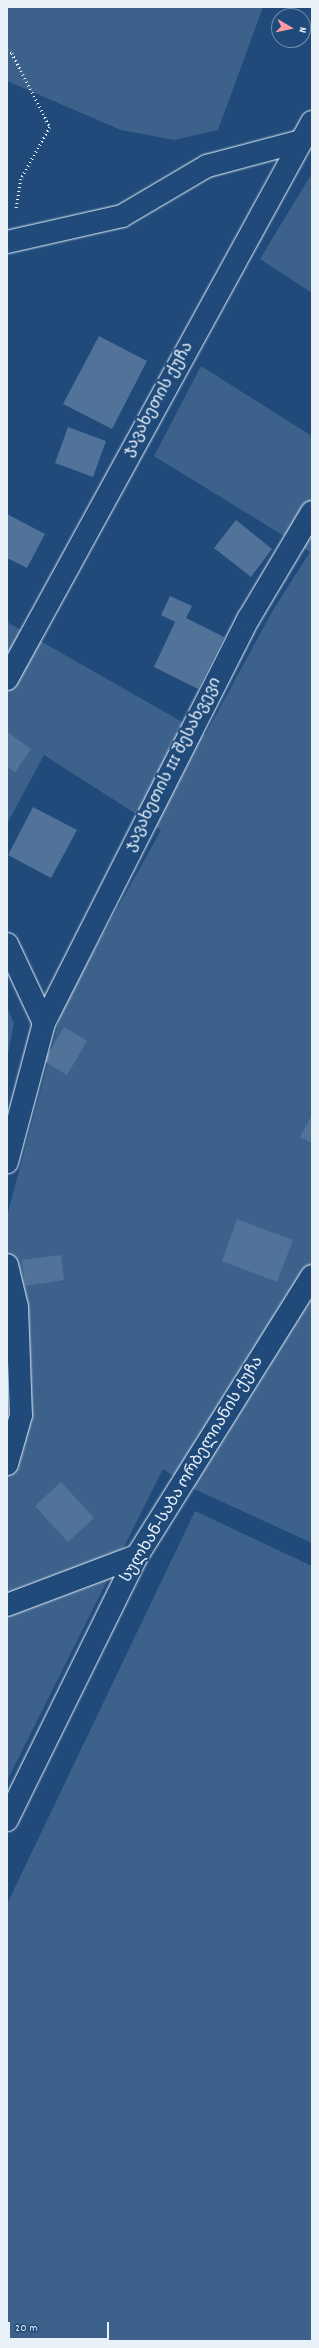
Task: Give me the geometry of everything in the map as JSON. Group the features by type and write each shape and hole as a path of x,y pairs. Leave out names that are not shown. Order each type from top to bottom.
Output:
{"street":[{"name":"ჯავახეთის ქუჩა","path":"7,679 312,122"},
{"path":"7,242 122,216 207,166 301,141"},
{"name":"ჯავახეთის III შესახვევი","path":"44,1022 249,618 312,512"},
{"path":"7,944 44,1022 7,1162"},
{"path":"7,1265 17,1307 21,1415 7,1464"},
{"name":"სულხან-საბა ორბელიანის ქუჩა","path":"7,1820 137,1556 312,1276"},
{"path":"7,1606 137,1556"}],"path":[{"path":"7,50 12,53 50,127 21,179 15,212 38,234"}],"shaded area":[{"path":"7,7 263,7 218,130 174,140 121,130 7,81"},
{"path":"312,173 312,293 260,259"},
{"path":"201,366 312,436 312,1543 192,1488 163,1469 7,1781 7,1216 63,1006 161,830 44,755 7,824 7,622 205,735 273,610 310,552 154,456"},
{"path":"7,1008 14,1023 7,1059"},
{"path":"195,1511 312,1566 312,2341 7,2341 7,1904"}],"building":[{"path":"99,336 147,361 112,429 63,404"},
{"path":"68,427 106,441 93,477 55,463"},
{"path":"7,514 45,534 27,568 7,558"},
{"path":"236,520 272,549 251,577 214,548"},
{"path":"170,596 192,606 186,618 224,637 198,689 154,667 175,622 161,615"},
{"path":"7,732 31,749 15,772 7,767"},
{"path":"33,807 77,830 51,878 8,855"},
{"path":"64,1027 87,1041 67,1075 44,1061"},
{"path":"312,1115 312,1143 300,1137"},
{"path":"237,1219 293,1240 277,1282 222,1261"},
{"path":"61,1255 64,1280 25,1286 22,1260"},
{"path":"61,1482 94,1518 68,1542 35,1506"}]}
